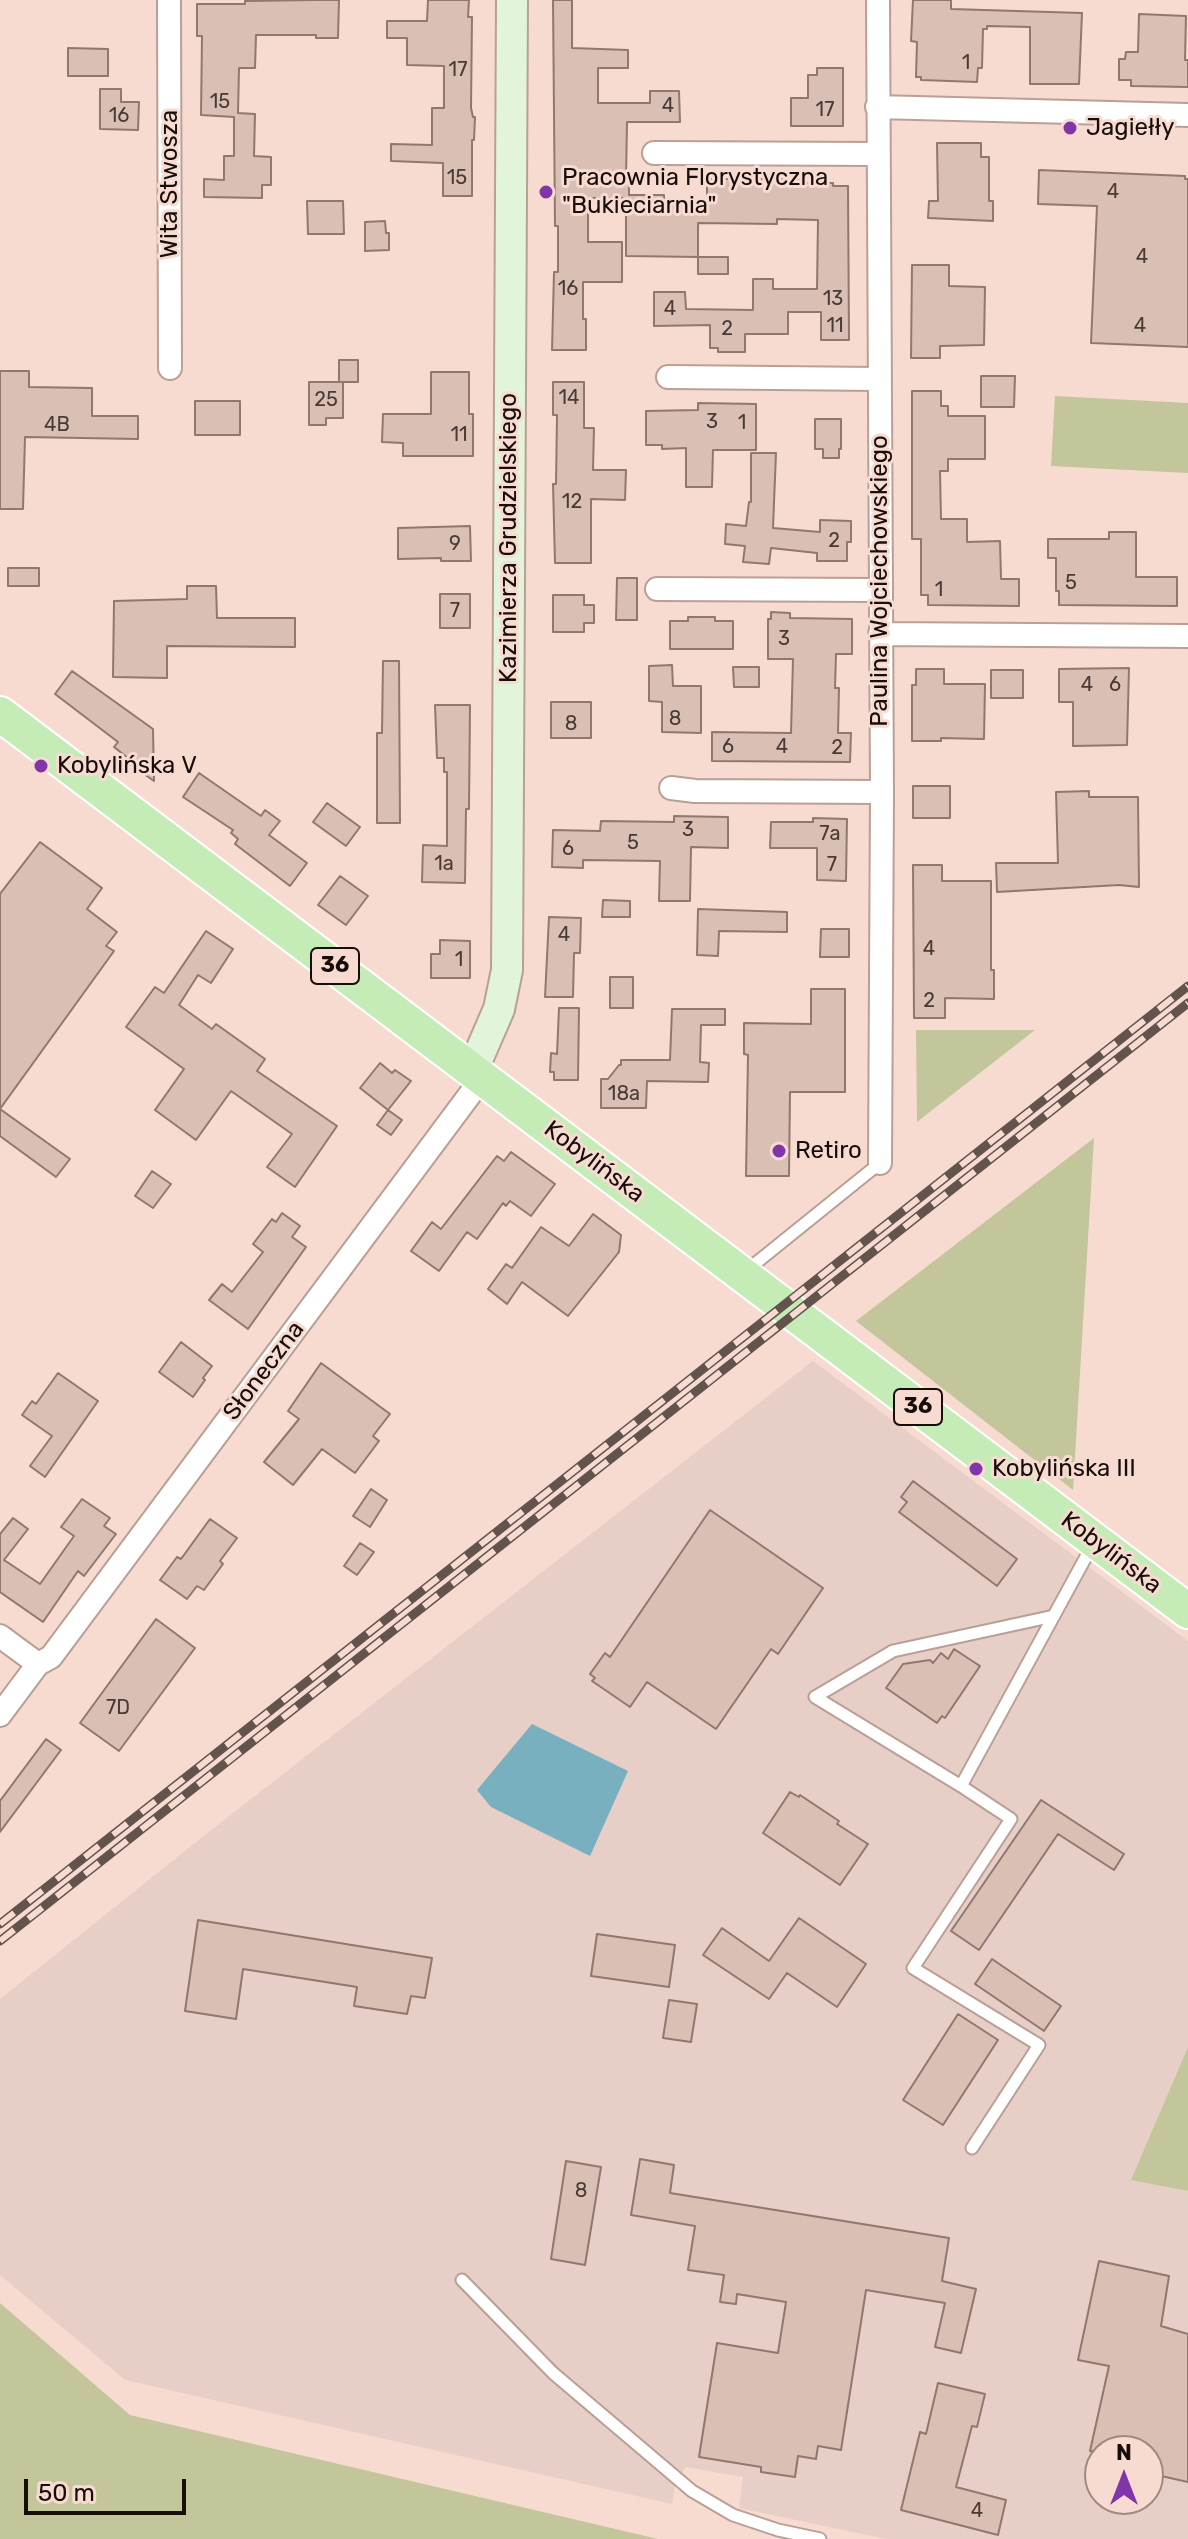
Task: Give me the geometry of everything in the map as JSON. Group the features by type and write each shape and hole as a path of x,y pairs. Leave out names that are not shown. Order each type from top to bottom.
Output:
{"main road":[{"name":"Kobylińska","path":"0,714 1188,1611"}],"street":[{"name":"Wita Stwosza","path":"169,0 170,368"},
{"name":"Kazimierza Grudzielskiego","path":"473,1069 499,1009 507,970 512,0"},
{"name":"Paulina Wojciechowskiego","path":"878,0 882,792 880,1163"},
{"path":"877,107 1188,115"},
{"path":"654,153 877,154"},
{"path":"668,377 879,379"},
{"path":"657,589 880,590"},
{"path":"880,634 1188,636"},
{"path":"671,788 695,791 882,792"},
{"name":"Słoneczna","path":"0,1715 38,1664 51,1657 474,1089 473,1069"},
{"path":"0,1636 38,1664"}],"lane":[{"path":"742,1274 880,1163"},
{"path":"961,1786 1095,1540"},
{"path":"972,2148 1039,2045 913,1968 1011,1819 815,1697 893,1651 1054,1616"},
{"path":"462,2280 553,2373 692,2491 733,2515 778,2530 820,2539"}],"shaded area":[{"path":"813,1361 1188,1641 1188,2047 1132,2179 1188,2191 1188,2539 886,2539 739,2508 743,2477 686,2467 675,2483 672,2504 125,2380 0,2275 0,1999 201,1838"}],"green space":[{"path":"1055,396 1188,403 1188,473 1051,466"},
{"path":"916,1030 1035,1030 917,1122"},
{"path":"1094,1138 1073,1490 856,1321"},
{"path":"1188,2047 1188,2191 1131,2180"},
{"path":"0,2303 130,2415 658,2539 0,2539"}],"water":[{"path":"532,1724 628,1771 590,1856 491,1807 477,1790"}],"building":[{"path":"339,0 338,38 256,35 255,68 239,68 238,113 255,114 254,156 271,157 271,185 262,185 262,198 204,197 204,179 224,180 224,156 234,156 234,117 201,115 202,36 197,36 197,4"},
{"path":"428,0 469,0 468,17 472,17 471,108 475,117 472,196 443,196 443,163 391,161 391,144 432,145 432,108 444,108 444,66 407,65 407,38 387,38 387,21 427,21"},
{"path":"553,0 572,0 572,48 628,50 628,68 598,68 598,103 650,103 650,91 679,91 680,122 627,122 626,178 629,178 629,195 664,195 664,201 707,201 707,179 799,179 799,183 848,186 849,340 821,340 821,312 788,312 788,334 745,334 745,352 718,352 718,348 710,348 710,325 654,326 654,292 685,292 686,309 753,310 753,279 773,279 773,289 817,289 818,220 777,219 777,224 698,223 698,257 626,256 626,198 588,198 588,242 622,242 622,282 583,282 586,350 552,350 554,272 558,272"},
{"path":"913,0 951,0 951,9 1082,13 1079,84 1030,84 1030,27 987,26 983,29 982,68 978,68 977,82 921,80 921,77 916,77 917,42 911,41"},
{"path":"1139,14 1186,16 1188,87 1131,86 1131,80 1119,80 1119,59 1125,59 1126,52 1138,52"},
{"path":"68,48 108,49 108,76 68,76"},
{"path":"817,68 843,68 843,126 791,126 791,98 808,98 808,75 817,75"},
{"path":"100,89 121,89 121,102 139,102 138,130 100,129"},
{"path":"937,143 981,143 981,157 989,157 989,201 993,201 993,221 928,218 929,201 938,201"},
{"path":"1039,170 1185,176 1188,179 1188,347 1091,343 1097,206 1038,204"},
{"path":"307,201 343,201 344,234 308,234"},
{"path":"385,221 389,250 365,251 365,222"},
{"path":"698,257 728,257 728,274 698,274"},
{"path":"912,265 949,265 949,286 985,287 984,345 940,346 940,358 911,358"},
{"path":"339,360 358,360 358,382 339,382"},
{"path":"0,371 29,371 29,387 92,388 92,416 138,416 138,439 25,437 23,509 0,509"},
{"path":"431,372 469,372 473,456 403,456 403,443 382,442 383,414 431,414"},
{"path":"981,376 1015,376 1014,407 981,407"},
{"path":"309,382 343,382 343,418 326,418 326,425 309,425"},
{"path":"553,382 584,382 584,428 594,428 593,470 626,470 625,500 591,499 591,563 555,563 553,484 556,484 557,415 553,415"},
{"path":"912,391 941,391 941,406 948,406 948,416 985,416 985,459 948,459 948,471 940,471 941,519 967,519 967,542 1000,541 1001,579 1019,579 1019,606 928,605 928,595 921,595 921,539 912,539"},
{"path":"195,401 240,401 240,435 195,435"},
{"path":"698,403 756,404 756,450 713,450 712,487 686,487 686,448 662,449 662,445 646,445 646,411 698,410"},
{"path":"815,419 841,419 839,458 823,458 823,449 815,449"},
{"path":"751,453 776,453 773,528 820,532 820,520 851,521 847,561 817,561 817,553 771,548 769,564 743,562 745,546 725,544 726,524 746,526 751,502"},
{"path":"470,526 471,561 398,559 398,528"},
{"path":"1109,532 1136,532 1136,577 1177,577 1177,606 1059,605 1056,558 1048,558 1048,539 1109,539"},
{"path":"8,568 39,568 39,586 8,586"},
{"path":"617,578 637,578 637,620 616,620"},
{"path":"187,586 216,586 217,618 295,618 295,647 167,646 167,678 113,677 114,601 187,599"},
{"path":"440,594 470,594 470,628 440,628"},
{"path":"553,595 584,595 584,605 594,605 594,623 584,623 584,632 553,632"},
{"path":"771,612 790,613 790,618 852,619 852,654 836,654 835,688 839,688 838,733 851,733 850,762 712,761 712,732 791,733 793,659 768,659 768,619 771,619"},
{"path":"688,617 733,621 733,649 670,649 670,621 688,621"},
{"path":"383,661 399,661 400,823 377,823 377,733 382,733"},
{"path":"672,665 673,686 701,686 701,733 662,732 662,702 649,701 649,666"},
{"path":"733,667 759,667 759,687 734,687"},
{"path":"1129,668 1127,745 1073,746 1073,702 1059,702 1059,669"},
{"path":"916,669 944,669 944,684 985,684 984,739 912,741 912,685 916,685"},
{"path":"991,670 1023,670 1023,698 991,698"},
{"path":"72,671 153,729 154,781 131,765 133,762 114,747 118,742 55,694"},
{"path":"551,702 591,702 591,738 551,738"},
{"path":"435,705 470,705 465,883 422,882 423,845 447,846 447,772 444,772 444,758 437,758"},
{"path":"199,773 261,816 265,810 280,821 269,835 307,863 290,886 235,844 238,839 231,833 233,830 183,797"},
{"path":"913,786 950,786 950,818 913,818"},
{"path":"1089,791 1089,797 1138,797 1139,887 1119,885 997,892 996,863 1058,863 1056,792"},
{"path":"327,803 360,827 346,846 313,822"},
{"path":"674,816 728,817 728,848 691,847 690,901 659,901 660,861 583,860 583,868 552,867 553,830 600,831 601,821 674,822"},
{"path":"813,818 847,819 846,881 817,880 817,848 770,848 771,822 813,822"},
{"path":"40,842 102,888 87,909 117,932 106,946 114,951 0,1109 0,894"},
{"path":"913,865 942,865 942,881 991,881 994,999 945,998 945,1018 914,1018"},
{"path":"340,876 368,896 346,925 318,905"},
{"path":"603,900 630,901 630,917 602,917"},
{"path":"698,909 787,912 787,932 719,931 718,956 697,955"},
{"path":"549,917 581,918 580,953 574,953 573,997 545,997"},
{"path":"821,929 849,929 849,957 820,957"},
{"path":"206,931 233,949 211,983 198,975 179,1005 212,1029 216,1024 265,1059 257,1071 337,1126 295,1187 267,1167 292,1134 231,1091 196,1140 155,1110 184,1069 126,1027 155,987 164,993"},
{"path":"440,940 470,941 470,978 431,978 431,954 440,954"},
{"path":"610,977 633,977 633,1008 610,1008"},
{"path":"811,989 845,989 845,1092 790,1092 789,1176 746,1176 748,1055 744,1054 744,1023 811,1024"},
{"path":"559,1008 579,1008 578,1080 554,1080 554,1072 550,1072 551,1053 557,1054"},
{"path":"672,1009 725,1009 725,1025 701,1025 700,1062 709,1063 708,1082 647,1081 646,1108 601,1108 601,1079 608,1079 621,1065 621,1060 670,1060"},
{"path":"380,1063 392,1073 395,1070 411,1081 388,1110 360,1088"},
{"path":"0,1109 70,1159 56,1177 0,1136"},
{"path":"388,1110 402,1120 391,1135 377,1125"},
{"path":"511,1152 555,1184 531,1216 510,1201 506,1206 503,1203 477,1239 467,1232 439,1271 411,1251 432,1222 441,1229 497,1156 504,1161"},
{"path":"152,1171 171,1184 153,1208 135,1196"},
{"path":"282,1213 300,1226 292,1237 306,1247 248,1329 209,1300 222,1284 232,1292 263,1252 253,1244 272,1219 276,1222"},
{"path":"593,1214 621,1235 619,1252 568,1316 522,1282 507,1304 488,1289 506,1264 512,1268 541,1227 569,1246"},
{"path":"181,1342 212,1366 193,1397 159,1372"},
{"path":"321,1363 390,1414 373,1436 379,1441 355,1473 322,1449 293,1485 264,1462 299,1419 288,1411"},
{"path":"58,1373 98,1401 45,1477 30,1466 52,1436 22,1415 32,1401 36,1404"},
{"path":"913,1481 1017,1559 997,1586 899,1512 907,1502 901,1497"},
{"path":"371,1489 387,1500 370,1527 353,1516"},
{"path":"82,1499 110,1518 104,1526 116,1534 84,1576 78,1571 43,1622 0,1592 0,1534 13,1518 28,1529 4,1560 40,1584 74,1536 61,1527"},
{"path":"710,1510 823,1588 778,1654 771,1649 716,1729 647,1682 630,1707 592,1681 595,1678 590,1674 605,1653 610,1657"},
{"path":"210,1519 237,1538 204,1590 197,1586 187,1599 160,1580 177,1557 181,1559"},
{"path":"360,1543 374,1552 357,1575 344,1566"},
{"path":"156,1619 195,1648 119,1751 80,1723"},
{"path":"954,1649 980,1666 945,1718 942,1716 937,1723 886,1688 903,1664 930,1660 933,1663 941,1653 948,1659"},
{"path":"46,1739 61,1750 0,1832 0,1801"},
{"path":"790,1792 800,1795 839,1821 837,1824 868,1844 840,1885 763,1833"},
{"path":"1041,1800 1124,1854 1114,1870 1058,1834 979,1950 951,1931"},
{"path":"799,1918 866,1964 837,2007 787,1973 769,1999 703,1955 722,1928 769,1961"},
{"path":"198,1920 432,1958 425,1998 411,1996 407,2014 354,2006 357,1987 243,1969 236,2019 185,2011"},
{"path":"597,1934 675,1945 669,1987 591,1976"},
{"path":"992,1959 1061,2006 1044,2031 975,1984"},
{"path":"669,2000 697,2004 691,2042 663,2038"},
{"path":"958,2014 998,2040 943,2125 903,2100"},
{"path":"640,2159 674,2165 670,2193 949,2238 942,2281 976,2289 961,2353 935,2347 945,2303 866,2290 841,2450 818,2446 816,2459 798,2456 795,2477 761,2472 761,2467 699,2457 717,2343 778,2353 786,2302 737,2294 736,2304 720,2302 724,2275 688,2270 695,2226 631,2215"},
{"path":"566,2161 601,2167 585,2265 551,2259"},
{"path":"1099,2261 1169,2276 1161,2326 1188,2334 1188,2482 1164,2477 1164,2435 1094,2435 1109,2366 1078,2360"},
{"path":"938,2383 985,2394 977,2427 972,2426 956,2487 1006,2500 998,2535 901,2510 920,2432 926,2434"}],"railway":[{"path":"0,1924 1188,986"},
{"path":"0,1941 1188,1003"}],"place":[{"name":"Jagiełły","path":"1070,128"},
{"name":"Pracownia Florystyczna \"Bukieciarnia\"","path":"546,192"},
{"name":"Kobylińska V","path":"41,766"},
{"name":"Retiro","path":"779,1151"},
{"name":"Kobylińska III","path":"976,1469"}]}
